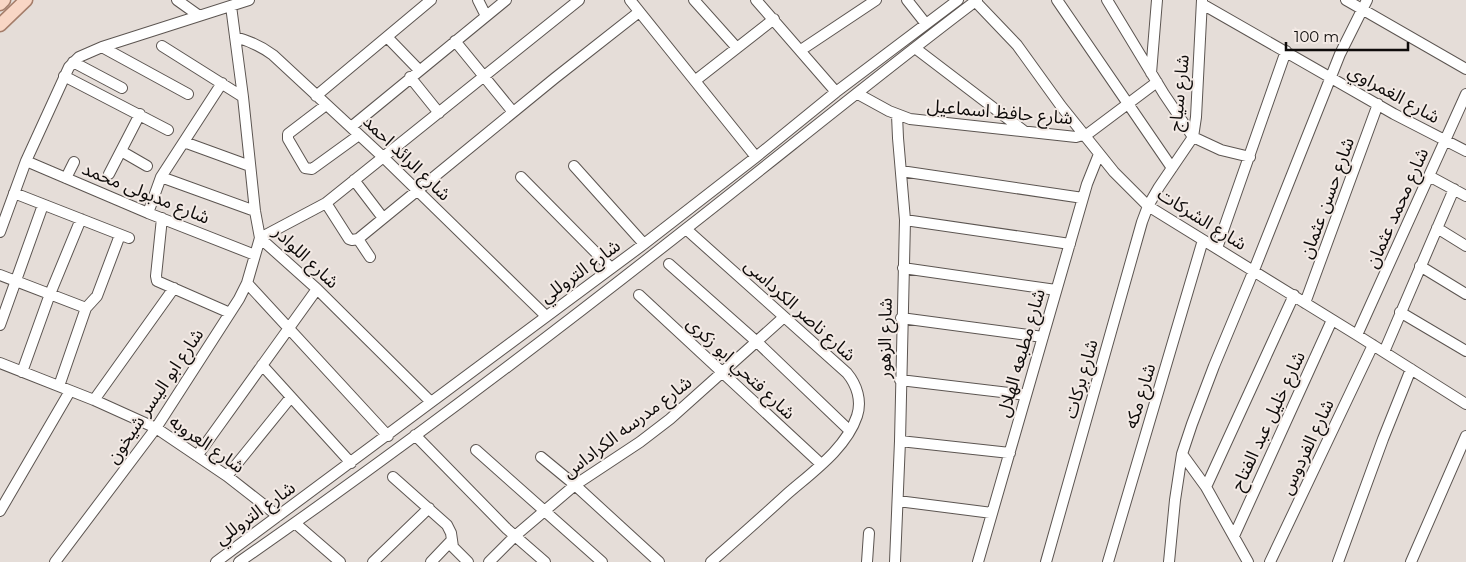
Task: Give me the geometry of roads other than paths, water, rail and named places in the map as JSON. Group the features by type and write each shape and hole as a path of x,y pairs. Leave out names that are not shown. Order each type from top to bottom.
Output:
{"main road":[{"path":"0,4 4,0"},
{"path":"0,25 26,0"}],"street":[{"path":"178,0 198,15"},
{"path":"0,232 26,161 72,62 102,47 198,15 214,5 231,6 249,0"},
{"path":"316,96 431,0"},
{"path":"478,0 486,16"},
{"path":"351,127 506,0"},
{"path":"260,238 326,202 579,0"},
{"path":"630,0 756,157"},
{"path":"694,0 737,48"},
{"path":"756,0 836,92"},
{"path":"801,50 876,0"},
{"path":"907,0 926,24"},
{"name":"شارع التروللي","path":"216,562 644,244 836,92 958,0"},
{"path":"1057,0 1127,105 1172,168"},
{"path":"1107,0 1151,73 1193,137 1221,150 1250,157"},
{"path":"1151,73 1157,0"},
{"path":"1346,0 1364,4 1466,69"},
{"name":"شارع التروللي","path":"239,562 481,386 686,229 976,1"},
{"name":"شارع الشركات","path":"976,1 1017,45 1061,106 1099,154 1148,206 1357,334 1466,404"},
{"name":"شارع الغمراوي","path":"1202,2 1378,104 1466,151"},
{"name":"شارع سياج","path":"1148,206 1193,137 1202,2"},
{"path":"1169,562 1182,454 1214,366 1332,78 1343,46 1364,4"},
{"name":"شارع اللوادر","path":"231,6 255,211 260,238 317,290 431,402"},
{"path":"326,202 349,239 358,239 639,12"},
{"path":"696,80 774,19"},
{"name":"شارع الرائد احمد","path":"235,37 249,40 262,46 383,157 546,316"},
{"path":"388,37 419,70"},
{"path":"455,41 514,112"},
{"path":"162,46 243,97"},
{"path":"102,47 188,94"},
{"path":"916,48 1025,132"},
{"path":"1217,248 1286,51"},
{"path":"72,62 122,88"},
{"path":"64,76 168,130"},
{"path":"410,77 438,113"},
{"name":"شارع حافظ اسماعيل","path":"858,94 897,115 922,122 1070,137 1084,135 1157,82"},
{"path":"148,212 161,177 222,83"},
{"name":"شارع محمد عثمان","path":"1357,334 1466,94"},
{"name":"شارع حسن عثمان","path":"1305,303 1378,104"},
{"path":"326,105 288,134 288,139 305,168 312,169 359,135"},
{"path":"109,174 140,114"},
{"name":"شارع الزهور","path":"895,562 905,220 897,115"},
{"path":"184,142 250,166"},
{"path":"121,151 147,166"},
{"name":"شارع مطبعه الهلال","path":"978,562 1083,198 1092,168 1099,154"},
{"name":"شارع مدبولى محمد","path":"26,161 255,255"},
{"path":"66,178 74,162"},
{"path":"574,166 644,244"},
{"path":"901,171 1083,198"},
{"path":"1429,176 1466,196"},
{"path":"161,177 255,211"},
{"path":"521,177 611,268"},
{"path":"354,180 383,218"},
{"path":"1384,352 1454,189"},
{"path":"14,193 125,236 97,296 86,308 59,386"},
{"path":"0,325 43,205"},
{"name":"شارع بركات","path":"1046,562 1148,206"},
{"path":"162,218 157,281 230,313"},
{"path":"22,372 50,294 81,219"},
{"path":"905,220 1070,244"},
{"path":"1437,228 1466,246"},
{"name":"شارع ناصر الكرداسى","path":"686,229 854,381 858,392 859,404 857,415 850,431 839,446 711,562"},
{"name":"شارع ابو اليسر شيخون","path":"58,561 156,428 239,300 247,283 260,238"},
{"path":"358,239 370,257"},
{"name":"شارع مكه","path":"1108,562 1203,240"},
{"path":"669,264 757,342 850,431"},
{"path":"1420,266 1466,294"},
{"path":"903,268 1056,290"},
{"path":"0,275 86,308"},
{"path":"247,283 388,436"},
{"path":"94,400 174,288"},
{"path":"197,456 317,290"},
{"name":"شارع فتحي ابو زكرى","path":"639,295 821,464"},
{"path":"1206,487 1294,295"},
{"path":"1400,312 1466,351"},
{"name":"شارع مدرسه الكراداس","path":"489,562 544,510 575,485 640,442 670,419 784,317"},
{"path":"901,318 1043,337"},
{"name":"شارع خليل عبد الفتاح","path":"1234,536 1332,320"},
{"name":"شارع الفردوس","path":"1270,562 1374,345"},
{"name":"شارع العروبه","path":"0,363 94,400 156,428 227,476 278,516"},
{"path":"262,366 351,463"},
{"path":"1338,562 1411,369"},
{"path":"471,372 481,386"},
{"path":"900,380 1026,395"},
{"path":"0,511 70,391"},
{"path":"227,476 291,397"},
{"path":"415,435 515,536 545,562"},
{"path":"1411,562 1466,436"},
{"path":"900,441 1010,453"},
{"path":"476,450 602,562"},
{"path":"1182,454 1206,487 1248,562"},
{"path":"541,456 659,562"},
{"path":"393,476 429,508 449,529 453,547 468,562"},
{"path":"898,502 992,513"},
{"path":"373,562 429,508"},
{"path":"295,523 340,562"},
{"path":"869,533 867,562 872,562"},
{"path":"431,562 451,541"}]}
